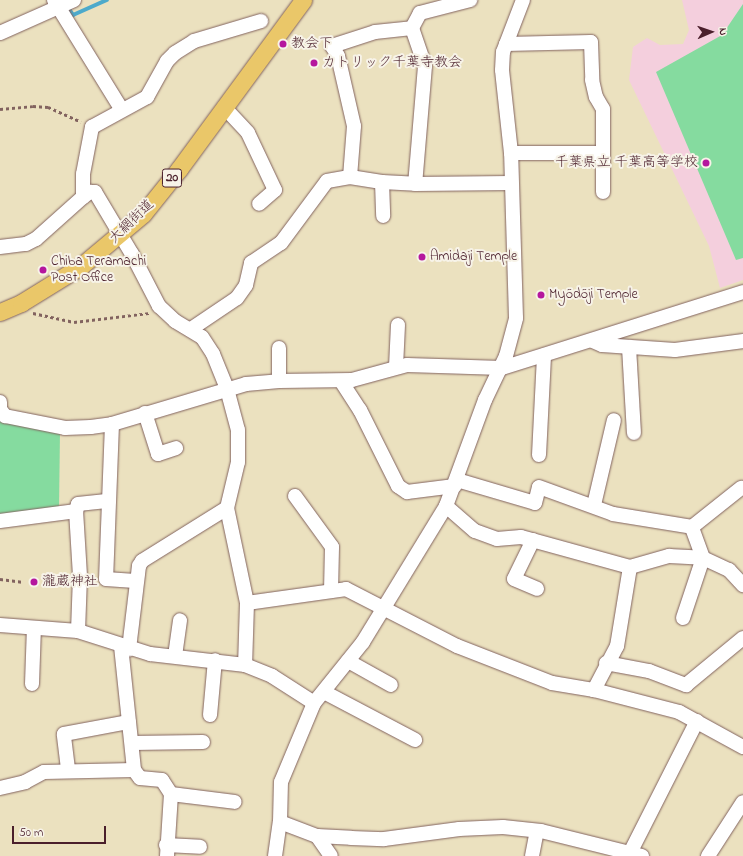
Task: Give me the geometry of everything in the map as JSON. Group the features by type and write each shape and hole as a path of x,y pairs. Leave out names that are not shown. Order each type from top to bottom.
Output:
{"main road":[{"name":"大網街道","path":"0,312 21,303 81,266 121,235 162,192 303,0"}],"street":[{"path":"415,184 425,66 412,28 420,13 470,0"},
{"path":"275,856 280,822 279,806 282,782 314,703 364,642 384,606 446,506 456,483 485,400 502,368 516,318 511,153 502,70 506,44 524,0"},
{"path":"0,33 65,3 122,110"},
{"path":"82,196 83,174 92,127 147,97 167,61 184,46 261,21"},
{"path":"350,177 354,126 338,56 332,46 375,32 412,28"},
{"path":"506,44 591,42 592,80 596,97 603,109 604,192"},
{"path":"224,107 248,133 275,190 259,204"},
{"path":"511,153 603,154"},
{"path":"191,329 237,298 246,285 251,263 281,243 327,182 350,177 382,182 415,184 511,183"},
{"path":"382,182 383,216"},
{"path":"0,247 26,244 36,239 82,196 90,192 95,192 121,235 158,306 175,321 191,329 202,337 213,354 228,388 238,430 238,447 227,508 247,603 245,665"},
{"path":"0,402 0,409 5,416 65,428 112,424 228,388 279,380 341,381 361,378 396,367 435,364 502,368 592,341 743,292"},
{"path":"396,367 398,325"},
{"path":"592,341 602,345 675,350 743,341"},
{"path":"629,347 634,433"},
{"path":"279,348 279,380"},
{"path":"540,455 544,355"},
{"path":"341,381 360,410 398,486 407,492 456,483 535,503 539,487 594,505 613,514 692,527 740,488"},
{"path":"146,413 158,454 176,448"},
{"path":"594,505 614,420"},
{"path":"112,424 106,579 135,581"},
{"path":"295,496 332,547 331,591"},
{"path":"78,631 80,576 76,511 78,504 109,501"},
{"path":"446,506 474,531 497,540 520,538 533,540 630,567 669,556 703,558 728,570 743,585"},
{"path":"200,847 167,850 171,816 171,794 162,780 140,778 134,770 129,722 125,647 135,581 142,561 227,508"},
{"path":"0,521 76,511"},
{"path":"683,618 703,558 692,527"},
{"path":"533,540 514,579 537,589"},
{"path":"594,690 606,663 617,646 630,567"},
{"path":"247,603 346,589 384,606 457,646 552,682 594,690 673,710 698,721 743,747"},
{"path":"175,656 180,620"},
{"path":"0,626 78,631 125,647 175,656 245,665 272,676 314,703"},
{"path":"32,684 34,628"},
{"path":"606,663 649,671 686,685 743,638"},
{"path":"210,715 215,660"},
{"path":"348,661 391,685"},
{"path":"324,692 414,740"},
{"path":"280,822 317,836 384,839 459,829 502,827 537,831 636,855 698,721"},
{"path":"68,769 64,734 129,722"},
{"path":"132,743 203,742"},
{"path":"0,788 25,782 44,772 68,769 134,770"},
{"path":"171,794 235,802"},
{"path":"708,856 743,802"},
{"path":"532,856 537,831"},
{"path":"317,836 331,856"}],"path":[{"path":"0,109 33,106 48,107 92,127"},
{"path":"21,303 27,312 74,322 126,318 150,313 158,306"},
{"path":"0,580 24,582"}],"shaded area":[{"name":"千葉県立 千葉高等学校","path":"682,0 743,0 743,280 720,288 709,246 629,80 633,47 647,38 660,45 683,44 689,30"}],"green space":[{"path":"743,4 743,258 736,260 656,72 722,35"},
{"path":"0,417 60,431 59,511 0,515"}],"waterway":[{"path":"67,6 73,15 107,0"}],"place":[{"name":"教会下","path":"283,44"},
{"name":"カトリック千葉寺教会","path":"314,63"},
{"name":"千葉県立 千葉高等学校","path":"706,163"},
{"name":"Amidaji Temple","path":"422,257"},
{"name":"Chiba Teramachi Post Office","path":"43,270"},
{"name":"Myōdōji Temple","path":"541,295"},
{"name":"瀧蔵神社","path":"34,582"}]}
